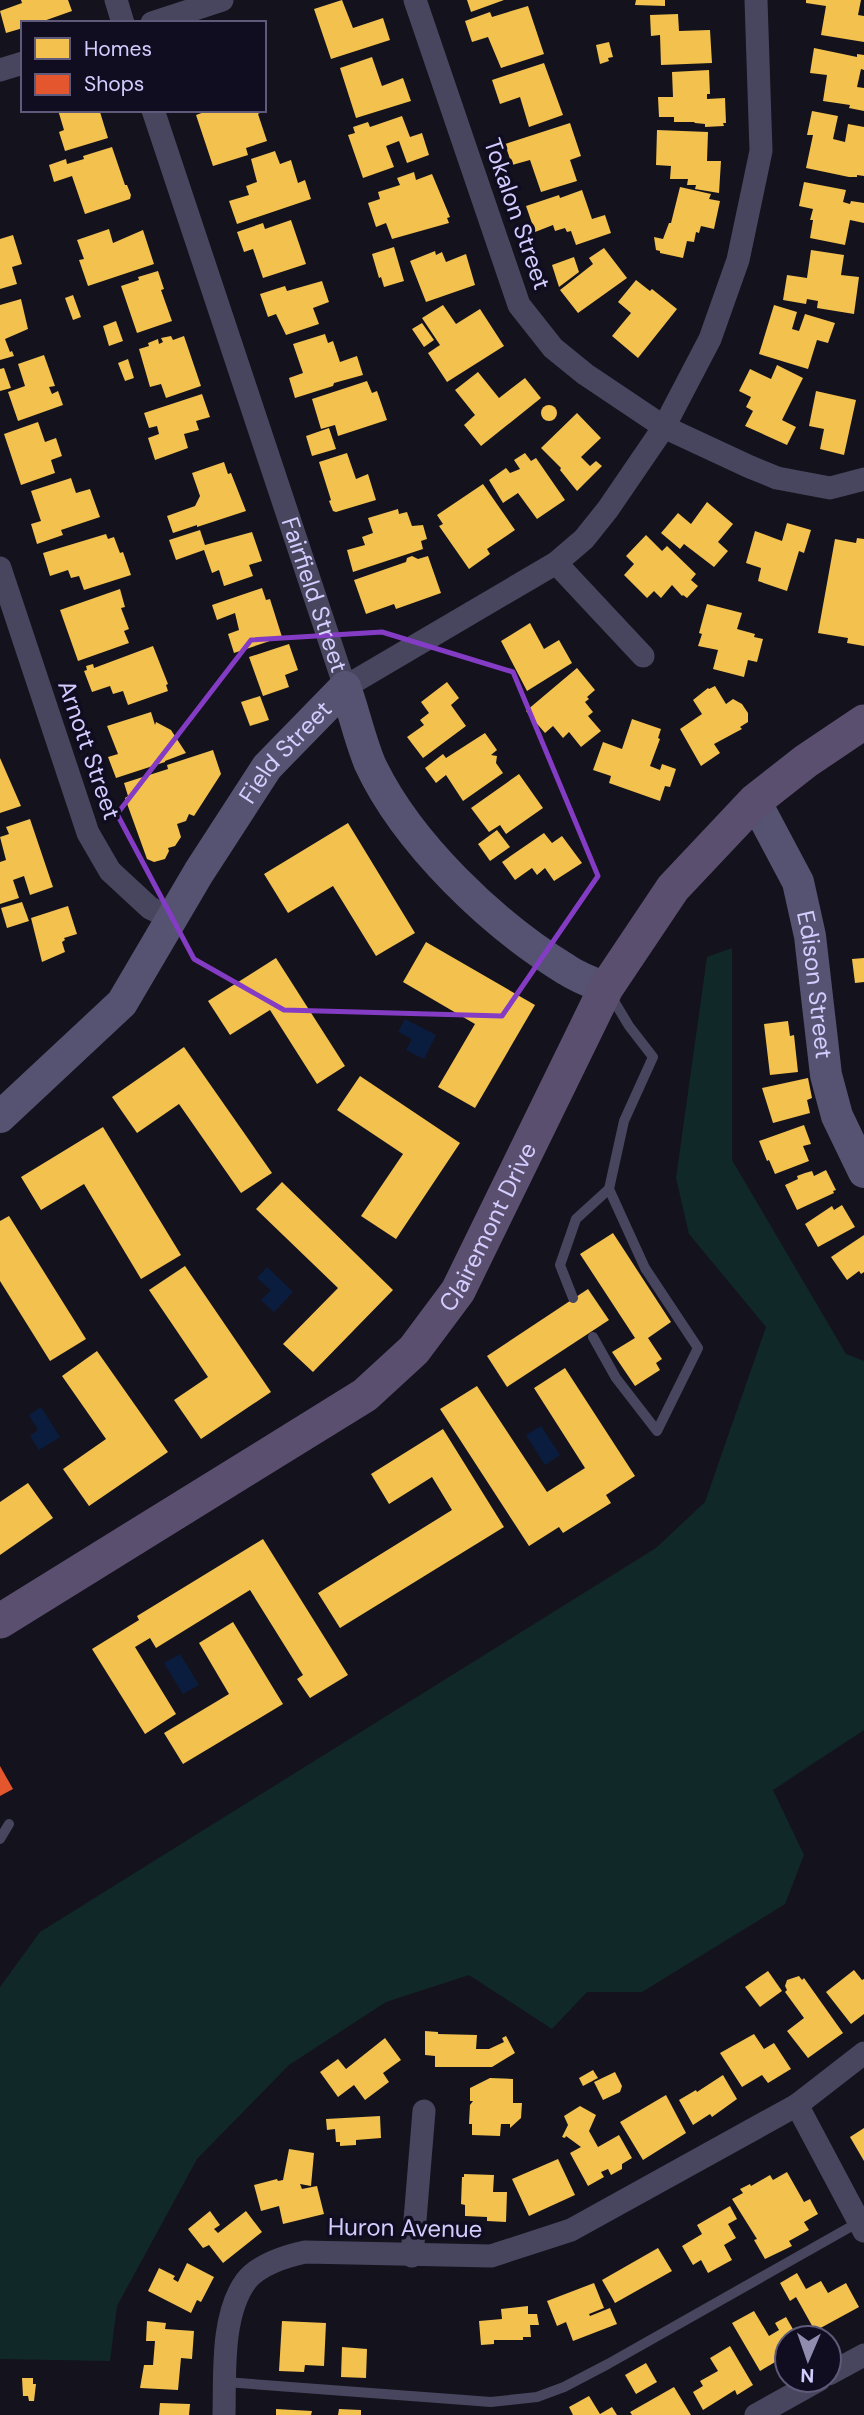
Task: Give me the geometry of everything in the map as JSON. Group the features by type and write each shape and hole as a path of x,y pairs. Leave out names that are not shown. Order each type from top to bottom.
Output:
{"main road":[{"name":"Clairemont Drive","path":"0,1621 365,1395 414,1350 458,1292 606,988 673,888 755,801 806,761 864,722"}],"street":[{"path":"116,0 122,21"},
{"path":"158,21 222,0"},
{"name":"Tokalon Street","path":"415,0 519,304 553,348 585,374 664,427 750,467 777,478 830,488 864,479"},
{"name":"Field Street","path":"0,1118 122,1003 199,872 267,767 345,687 556,563 584,539 608,509 664,427 710,339 738,260 761,151 756,0"},
{"path":"0,70 21,64"},
{"name":"Fairfield Street","path":"154,112 370,764 401,816 437,863 502,924 568,971 606,988"},
{"path":"556,563 643,656"},
{"name":"Arnott Street","path":"0,568 88,832 110,871 150,908 171,918"},
{"name":"Edison Street","path":"755,801 798,882 810,936 826,1075 836,1116 864,1172"},
{"name":"Huron Avenue","path":"224,2415 230,2314 247,2279 281,2257 304,2252 491,2256 571,2230 797,2105 864,2053"},
{"path":"797,2105 862,2227"},
{"path":"412,2256 424,2111"},
{"path":"843,2366 864,2355"},
{"path":"760,2414 795,2394"}],"lane":[{"path":"573,1298 560,1265 576,1220 609,1189 624,1121 653,1057 629,1026 606,988"},
{"path":"593,1337 616,1378 657,1431 698,1348 645,1268 609,1189"},
{"path":"0,1839 9,1824"},
{"path":"225,2382 491,2402 537,2397 564,2387 608,2364 862,2227"}],"highlighted area":[{"path":"382,632 513,672 598,876 502,1016 284,1010 194,959 117,814 251,640"}],"green space":[{"path":"732,948 732,1160 846,1354 864,1361 864,1730 773,1790 804,1855 785,1904 642,1992 587,1992 552,2029 469,1975 386,2002 289,2065 197,2159 117,2306 110,2361 0,2359 0,1987 40,1932 656,1548 705,1502 766,1327 689,1234 676,1178 707,957"}],"water":[{"path":"405,1019 436,1035 424,1059 406,1050 412,1039 398,1032"},
{"path":"267,1267 293,1292 274,1312 261,1300 271,1290 257,1278"},
{"path":"41,1407 60,1437 39,1450 30,1436 38,1430 29,1415"},
{"path":"541,1426 560,1455 545,1465 526,1435"},
{"path":"180,1654 199,1685 183,1694 164,1663"}],"building: Homes":[{"path":"21,0 68,0 72,11 44,21 21,21 21,29 6,33 0,11 22,3"},
{"path":"342,0 353,28 383,18 390,40 331,59 314,9"},
{"path":"467,0 504,0 471,12"},
{"path":"636,0 665,0 665,6 635,5"},
{"path":"806,0 861,0 858,15 864,16 864,42 821,35 826,6 806,3"},
{"path":"528,6 544,54 501,68 488,37 472,42 465,21 490,12 492,17"},
{"path":"678,14 679,31 710,30 712,63 661,65 660,35 651,36 650,15"},
{"path":"609,42 613,57 600,64 596,45"},
{"path":"814,48 857,57 857,54 864,55 864,70 861,69 857,87 864,88 864,111 849,108 850,105 823,101 827,75 810,73"},
{"path":"372,57 382,86 403,78 411,101 356,118 340,68"},
{"path":"544,63 563,115 529,127 520,97 500,104 492,80"},
{"path":"709,70 710,94 707,94 707,99 725,98 724,126 705,127 705,124 694,122 674,122 674,117 659,117 658,97 673,97 672,72"},
{"path":"812,111 838,116 833,139 845,142 848,124 864,127 864,176 849,177 806,168 813,135 807,135"},
{"path":"59,112 100,112 108,138 65,151 59,132 64,130"},
{"path":"204,112 262,112 258,114 267,141 246,148 248,155 213,166 196,115"},
{"path":"402,116 410,137 422,133 429,155 407,163 399,141 386,146 394,167 363,178 348,135 355,133 353,127 368,122 370,127"},
{"path":"570,123 581,156 570,160 577,181 541,192 530,160 512,165 505,144"},
{"path":"657,130 708,132 707,161 721,161 719,193 695,189 696,185 687,185 688,179 670,179 671,166 656,165"},
{"path":"112,147 131,195 130,199 85,214 72,176 54,182 49,165 66,159 67,164"},
{"path":"275,151 280,164 291,160 298,183 305,180 311,199 237,224 229,201 249,195 246,186 257,182 251,159"},
{"path":"414,172 416,180 432,174 450,217 447,218 449,223 392,239 386,223 376,227 368,203 380,199 378,192 400,185 397,178"},
{"path":"804,182 846,190 843,202 864,203 864,223 850,220 845,245 810,238 813,209 799,206"},
{"path":"680,187 711,194 709,199 720,201 714,229 701,226 699,233 696,232 694,242 687,241 683,258 660,253 656,250 654,237 663,239 671,223"},
{"path":"582,190 592,219 605,215 611,233 576,245 571,231 567,232 565,228 555,231 553,225 535,232 526,206"},
{"path":"291,220 306,264 263,278 253,249 244,252 237,232 263,223 265,229"},
{"path":"109,229 113,243 143,230 154,264 88,286 79,260 84,259 77,240"},
{"path":"13,235 22,264 12,267 17,284 0,289 0,239"},
{"path":"394,247 404,281 384,287 372,254"},
{"path":"604,248 627,278 578,313 560,290 593,264 589,258"},
{"path":"811,250 844,255 841,275 859,277 854,314 817,308 818,301 807,299 806,304 783,300 787,275 807,278"},
{"path":"435,251 436,255 442,252 446,262 466,254 475,285 426,302 410,261"},
{"path":"574,257 579,272 559,287 552,265"},
{"path":"158,271 164,289 161,290 172,321 137,333 121,286"},
{"path":"636,280 677,309 638,358 612,336 631,313 618,302"},
{"path":"322,281 329,302 313,308 319,324 286,335 276,314 268,317 260,294 285,286 287,291"},
{"path":"73,295 81,317 73,320 65,298"},
{"path":"21,299 28,329 5,339 14,356 0,360 0,305"},
{"path":"443,305 456,324 480,309 504,346 447,382 428,353 440,345 422,318"},
{"path":"774,305 797,312 792,329 799,331 805,314 835,323 828,343 817,340 808,369 759,354"},
{"path":"116,321 123,341 109,346 103,326"},
{"path":"422,323 434,340 424,347 412,329"},
{"path":"325,334 328,343 333,341 340,362 357,356 363,375 295,398 289,378 303,373 293,344"},
{"path":"171,336 173,340 184,336 201,386 166,398 161,384 150,387 139,349 158,339 159,344 163,342 161,338"},
{"path":"44,355 55,386 49,387 52,394 58,391 63,405 18,421 8,392 25,386 18,364"},
{"path":"128,359 134,378 125,381 118,363"},
{"path":"777,365 803,378 782,420 796,427 787,445 745,426 753,411 746,407 751,397 739,391 750,369 771,379"},
{"path":"4,368 11,388 0,391 0,369"},
{"path":"478,372 499,398 525,378 541,398 481,446 464,425 475,415 455,390"},
{"path":"367,381 372,393 377,391 387,420 338,436 335,425 321,429 312,399"},
{"path":"816,391 856,400 844,455 820,449 824,429 809,426"},
{"path":"202,394 210,417 196,421 199,430 184,434 188,448 155,460 148,438 159,434 157,426 149,428 144,413"},
{"path":"549,405 555,407 555,419 549,421 543,419 541,413 543,407"},
{"path":"577,413 601,438 581,457 590,466 596,461 602,466 577,491 561,468 541,448"},
{"path":"38,422 45,442 56,438 62,456 51,460 55,473 21,485 4,434"},
{"path":"329,428 336,449 312,456 306,436"},
{"path":"347,453 356,479 368,474 376,500 336,512 329,501 331,500 319,462"},
{"path":"525,453 531,461 536,458 565,500 537,519 518,493 503,503 489,480 506,468 510,473 520,469 514,460"},
{"path":"224,462 246,511 173,533 167,516 195,506 200,496 192,473"},
{"path":"71,478 76,493 90,489 100,517 61,530 63,535 37,544 31,524 41,521 31,491"},
{"path":"483,484 515,530 487,549 490,554 469,569 439,526 443,524 437,515"},
{"path":"707,502 733,524 718,542 728,551 714,567 684,544 680,549 661,533 678,513 691,524"},
{"path":"398,509 399,514 407,512 412,526 423,525 427,539 421,541 423,549 353,572 347,550 365,545 362,537 373,533 368,518"},
{"path":"787,523 811,530 804,553 799,551 787,591 758,581 761,568 746,563 755,531 782,541"},
{"path":"200,530 205,545 252,532 262,561 249,565 253,576 224,586 219,570 212,573 204,550 176,560 169,540"},
{"path":"106,534 108,539 114,537 131,575 84,590 79,576 71,578 68,570 50,576 43,553"},
{"path":"646,535 662,551 667,546 696,574 691,580 698,586 687,598 672,585 661,598 654,591 647,598 624,575 634,564 626,556"},
{"path":"857,538 864,539 864,646 847,643 848,638 818,633 835,539 856,543"},
{"path":"412,556 418,559 428,556 441,593 396,609 394,604 366,614 354,580 406,562 407,558"},
{"path":"262,588 266,600 270,599 282,637 234,653 228,634 239,630 235,613 217,620 212,605"},
{"path":"120,589 125,607 121,608 129,629 124,631 129,643 78,661 60,610"},
{"path":"707,604 742,613 737,629 763,639 757,662 748,660 744,677 713,669 718,650 698,646"},
{"path":"530,623 544,649 559,640 572,663 527,691 501,641"},
{"path":"289,644 298,670 285,675 289,687 263,696 249,657"},
{"path":"153,646 168,684 168,691 128,705 123,691 113,694 110,686 92,692 84,671 87,670 86,666 93,664 94,668"},
{"path":"577,668 595,690 585,702 593,712 588,716 601,731 581,747 569,732 563,738 553,726 545,733 526,711"},
{"path":"447,682 459,698 451,705 466,726 423,758 407,737 424,725 420,720 429,713 421,702"},
{"path":"715,686 726,704 733,699 742,704 748,713 748,722 740,727 742,729 714,744 720,753 701,766 680,729 702,714 693,700"},
{"path":"260,696 269,720 250,726 241,702"},
{"path":"151,712 155,725 156,722 171,730 186,753 116,778 108,757 118,754 107,726"},
{"path":"632,719 661,729 650,766 660,770 662,764 676,769 670,787 665,786 660,801 609,783 611,776 593,770 603,742 622,749"},
{"path":"485,733 497,750 491,755 497,756 496,763 503,773 463,801 446,775 436,783 425,768 443,754 446,758"},
{"path":"213,750 221,774 194,816 189,814 186,821 177,824 181,837 175,846 168,848 165,859 154,862 147,859 125,798 128,796 124,783 168,769 167,765"},
{"path":"0,758 21,806 0,813"},
{"path":"519,774 543,808 506,834 500,825 489,832 471,808"},
{"path":"30,819 53,887 30,895 24,876 13,880 19,898 0,904 0,862 6,860 0,837 9,834 6,827"},
{"path":"348,823 415,933 376,956 333,886 288,913 264,874"},
{"path":"497,830 510,847 490,861 478,844"},
{"path":"544,833 552,843 562,836 582,863 554,881 545,868 537,875 532,868 515,880 502,862"},
{"path":"22,902 29,921 7,928 1,908"},
{"path":"68,906 77,934 64,938 62,942 65,952 42,962 31,918"},
{"path":"426,942 535,1005 475,1108 438,1087 475,1024 403,982"},
{"path":"276,958 345,1066 317,1084 270,1010 230,1035 208,1001"},
{"path":"864,958 864,982 855,983 852,959"},
{"path":"788,1021 790,1036 794,1035 798,1072 770,1075 764,1024"},
{"path":"184,1047 272,1173 241,1193 179,1104 137,1133 112,1097"},
{"path":"360,1076 460,1143 396,1239 361,1216 403,1154 337,1110"},
{"path":"808,1078 812,1098 807,1100 810,1113 773,1123 762,1088"},
{"path":"804,1125 811,1144 803,1146 809,1161 775,1174 759,1141"},
{"path":"103,1127 181,1255 141,1279 84,1184 41,1210 21,1177"},
{"path":"826,1170 836,1190 834,1193 797,1210 785,1185 805,1173 812,1171 814,1176"},
{"path":"282,1182 393,1290 313,1372 283,1344 338,1288 256,1209"},
{"path":"842,1205 855,1227 818,1247 805,1224 832,1206 834,1210"},
{"path":"9,1216 86,1339 50,1361 0,1281 0,1221"},
{"path":"613,1233 671,1322 648,1338 662,1359 656,1363 660,1370 635,1386 612,1352 635,1338 580,1254"},
{"path":"864,1235 864,1272 861,1274 859,1271 847,1280 831,1257"},
{"path":"185,1266 271,1392 201,1439 174,1400 208,1377 149,1290"},
{"path":"588,1289 609,1320 507,1387 487,1356"},
{"path":"97,1351 168,1452 89,1506 63,1469 106,1439 62,1376"},
{"path":"565,1368 635,1476 606,1495 611,1503 563,1533 559,1527 529,1546 440,1409 477,1386 547,1492 585,1468 534,1388"},
{"path":"443,1429 504,1527 340,1628 318,1593 452,1510 432,1477 389,1504 371,1474"},
{"path":"28,1483 53,1518 0,1555 0,1502"},
{"path":"263,1539 348,1675 310,1698 297,1679 303,1675 250,1590 156,1648 150,1638 135,1647 176,1714 145,1734 92,1649 139,1620 137,1616"},
{"path":"233,1622 283,1704 183,1764 164,1733 229,1694 199,1643"},
{"path":"854,1970 864,1979 864,2014 851,2024 826,1992"},
{"path":"768,1971 782,1991 760,2007 745,1987"},
{"path":"799,1976 802,1980 804,1978 843,2033 808,2058 787,2031 804,2018 785,1992 787,1980"},
{"path":"425,2031 477,2035 476,2049 489,2049 504,2042 502,2038 506,2036 515,2053 492,2067 435,2067 435,2056 425,2055"},
{"path":"754,2034 764,2049 774,2043 791,2069 768,2083 762,2075 742,2087 720,2053"},
{"path":"385,2038 401,2060 383,2073 389,2082 365,2100 354,2085 338,2097 320,2072 338,2059 346,2069"},
{"path":"593,2070 598,2078 583,2086 579,2078"},
{"path":"615,2072 622,2086 620,2092 603,2100 594,2082"},
{"path":"723,2075 737,2099 712,2117 710,2114 693,2125 679,2100"},
{"path":"490,2078 513,2079 513,2103 522,2103 521,2118 510,2128 510,2124 501,2124 500,2136 472,2135 472,2124 469,2124 470,2105 473,2101 470,2101 470,2088"},
{"path":"666,2095 686,2133 643,2160 620,2122"},
{"path":"580,2106 596,2115 589,2131 598,2147 619,2135 632,2158 622,2164 622,2169 611,2175 608,2169 601,2172 604,2177 588,2186 570,2153 581,2147 566,2136 562,2137 568,2125 564,2116"},
{"path":"380,2116 381,2138 356,2140 356,2145 340,2146 340,2142 336,2142 335,2129 327,2130 326,2119"},
{"path":"864,2128 864,2161 850,2137"},
{"path":"289,2149 314,2153 311,2186 300,2184 302,2189 317,2186 324,2214 283,2224 279,2206 261,2211 254,2185 283,2180"},
{"path":"558,2159 575,2195 529,2216 512,2179"},
{"path":"787,2172 804,2202 810,2199 818,2214 804,2222 809,2230 789,2241 792,2246 765,2259 754,2240 757,2239 732,2199 743,2193 740,2189 750,2184 751,2186 770,2175 773,2180"},
{"path":"464,2174 494,2175 493,2192 507,2192 506,2222 487,2221 487,2217 465,2216 465,2205 461,2204"},
{"path":"730,2206 737,2219 728,2224 736,2238 724,2245 732,2260 708,2273 701,2260 693,2265 682,2246 702,2234 697,2225"},
{"path":"210,2211 220,2225 214,2229 218,2233 246,2211 262,2232 223,2263 209,2245 203,2248 188,2229"},
{"path":"658,2248 672,2271 615,2303 602,2280"},
{"path":"187,2263 214,2277 201,2302 197,2300 191,2313 148,2291 159,2268 175,2276 173,2279 178,2282"},
{"path":"797,2273 806,2289 821,2281 828,2293 846,2283 859,2307 828,2324 811,2324 796,2297 790,2301 780,2283"},
{"path":"594,2283 604,2308 589,2314 590,2316 610,2308 617,2324 573,2341 566,2322 557,2326 547,2301"},
{"path":"528,2306 528,2314 537,2314 539,2325 530,2325 531,2337 523,2337 523,2340 494,2340 494,2344 481,2345 479,2321 502,2319 501,2309"},
{"path":"754,2311 769,2336 773,2334 773,2363 760,2371 732,2323"},
{"path":"786,2317 790,2324 776,2324 775,2323"},
{"path":"147,2321 166,2323 165,2329 194,2331 192,2359 181,2358 178,2390 140,2388 144,2365 153,2365 155,2341 146,2341"},
{"path":"282,2321 326,2323 324,2366 305,2365 304,2372 279,2371"},
{"path":"730,2346 753,2385 737,2395 735,2390 703,2410 693,2392 703,2386 700,2381 718,2371 710,2358"},
{"path":"342,2347 367,2349 366,2378 341,2377"},
{"path":"646,2363 657,2382 636,2394 625,2375"},
{"path":"22,2378 33,2378 33,2384 36,2384 34,2401 23,2396"},
{"path":"674,2387 691,2415 632,2415 630,2412"},
{"path":"589,2396 600,2414 612,2407 617,2415 573,2415 569,2407"},
{"path":"160,2403 190,2404 189,2415 159,2415"},
{"path":"276,2409 312,2411 311,2415 276,2415"},
{"path":"339,2409 361,2410 361,2415 338,2415"}],"building: Shops":[{"path":"0,1766 13,1789 0,1796"}]}
